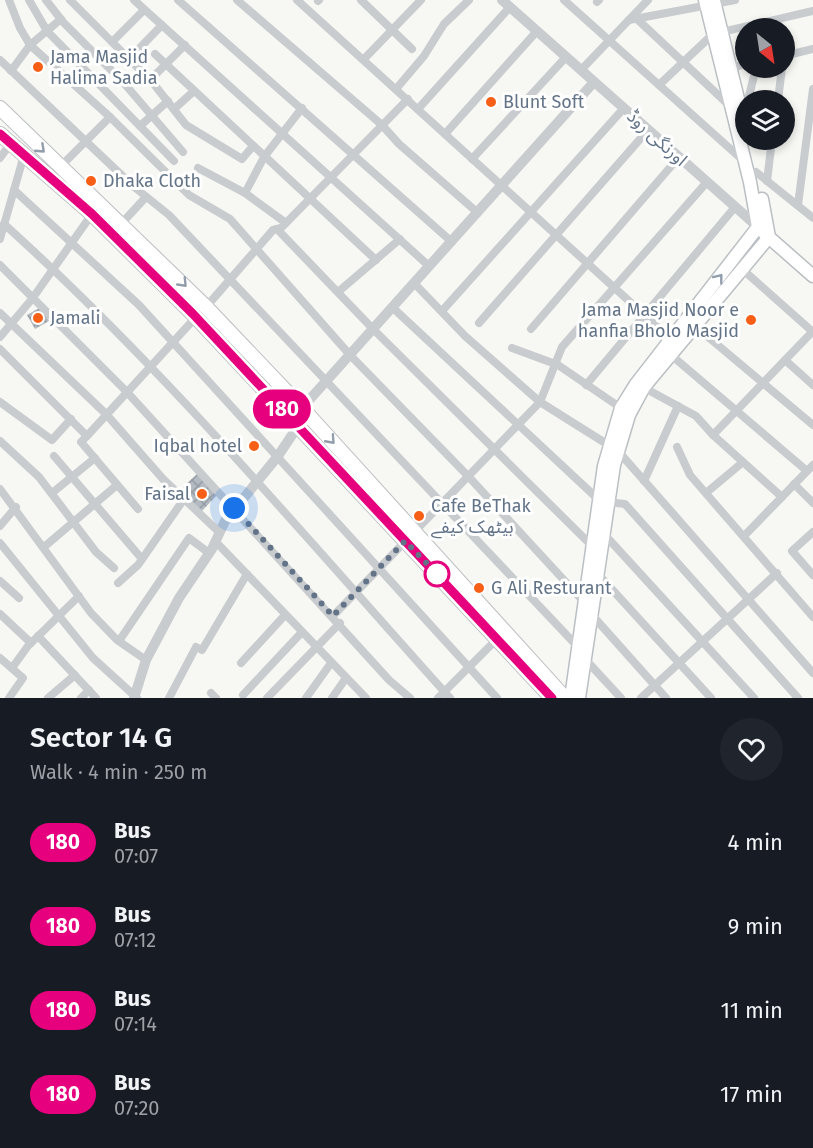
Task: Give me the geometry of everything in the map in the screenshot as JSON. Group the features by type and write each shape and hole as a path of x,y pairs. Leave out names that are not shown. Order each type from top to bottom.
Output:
{"main road":[{"path":"614,449 640,386 758,227 710,3"},
{"path":"717,33 736,90"},
{"path":"0,108 121,224 201,312 298,426 410,536 565,698"},
{"path":"5,138 201,312 302,408 497,639 552,698"},
{"path":"571,698 593,547 621,408 671,355 769,237 750,150"},
{"name":"اورنگی روڈ","path":"758,227 813,276"},
{"path":"579,698 604,534 604,501"}],"street":[{"path":"9,0 20,28 30,45 110,117 189,195 230,219 350,355 468,476 585,603 592,615 666,698"},
{"path":"29,0 47,31 174,162"},
{"path":"46,0 61,19 123,82 183,152"},
{"path":"70,0 150,80 186,125 242,159 253,146"},
{"path":"78,8 85,0"},
{"path":"134,0 429,266"},
{"path":"178,0 452,242"},
{"path":"237,0 382,126 477,213"},
{"path":"297,0 672,340"},
{"path":"361,0 412,49"},
{"path":"364,59 421,0"},
{"path":"396,89 424,56 444,24 469,0"},
{"path":"564,0 745,162"},
{"path":"581,70 633,19 648,0"},
{"path":"633,19 735,0"},
{"path":"418,109 506,3"},
{"name":"اورنگی روڈ","path":"506,3 758,227"},
{"path":"112,42 144,10"},
{"path":"659,85 717,33 813,11"},
{"path":"11,71 30,45 61,19"},
{"path":"633,19 732,107"},
{"path":"129,59 162,25"},
{"path":"445,134 537,31"},
{"path":"150,80 184,45"},
{"path":"795,53 813,49"},
{"path":"155,54 376,260"},
{"path":"472,159 566,57"},
{"path":"0,60 146,197 169,215 578,647"},
{"path":"730,68 735,67"},
{"path":"0,543 93,658 135,698 146,660 179,598 209,553 234,508 278,456 298,426 302,408 594,82"},
{"path":"798,205 813,89"},
{"path":"174,109 194,91"},
{"path":"138,509 81,442 273,230 286,223 408,99"},
{"path":"140,126 168,100"},
{"path":"245,194 264,157 302,108"},
{"path":"442,311 624,108"},
{"path":"60,167 110,117"},
{"path":"478,323 648,130"},
{"path":"0,158 5,138"},
{"path":"766,180 770,150"},
{"path":"0,239 24,155"},
{"path":"531,329 680,158"},
{"path":"198,168 245,194 286,223"},
{"path":"756,172 813,218"},
{"path":"333,616 540,402 562,347 707,182"},
{"path":"14,190 139,305 497,698"},
{"path":"121,224 146,197"},
{"path":"586,385 735,207"},
{"path":"0,337 34,297 92,214"},
{"path":"4,224 54,269 257,479 444,696 497,639"},
{"path":"277,229 373,329 593,547"},
{"path":"338,292 400,239"},
{"path":"0,264 126,391 340,623 389,680 410,698"},
{"path":"713,435 813,332 742,269"},
{"path":"414,283 465,336 540,402 614,449 813,673"},
{"path":"392,307 604,501 625,504 798,698"},
{"path":"0,314 106,414 217,536 247,574 366,698"},
{"path":"695,326 813,425"},
{"path":"0,348 87,436"},
{"path":"512,348 554,364 621,408"},
{"path":"671,355 810,468 744,536"},
{"path":"785,360 813,385"},
{"path":"640,386 696,416 713,435 782,497"},
{"path":"0,402 52,440 71,419"},
{"path":"644,481 678,406"},
{"path":"0,441 39,477 96,552 114,568"},
{"path":"677,447 690,475 813,617"},
{"path":"54,456 142,559"},
{"path":"52,493 95,458"},
{"path":"706,493 743,462"},
{"path":"794,484 813,503"},
{"path":"44,547 117,485"},
{"path":"0,489 16,507 91,613 119,641 146,660"},
{"path":"118,583 142,559 184,499"},
{"path":"0,526 16,507"},
{"path":"813,532 792,551 813,574"},
{"path":"604,534 754,698"},
{"path":"119,641 189,538 209,553"},
{"path":"641,698 777,573"},
{"path":"169,698 196,647 202,650 247,574"},
{"path":"598,574 711,698"},
{"path":"0,581 20,598"},
{"path":"12,668 34,640 79,596"},
{"path":"0,614 75,675 96,698"},
{"path":"240,663 285,615"},
{"path":"267,698 340,623"},
{"path":"243,695 302,632"},
{"path":"0,658 23,678 9,698"},
{"path":"585,659 621,698"},
{"path":"306,698 331,663"},
{"path":"48,698 75,675"},
{"path":"333,698 346,678"},
{"path":"81,698 89,690"}],"building":[{"name":"Jamali","path":"41,307 49,321 35,329 27,315"},
{"name":"Faisal","path":"197,474 217,495 201,512 185,496 189,492 183,487"}],"bus line":[{"name":"180","path":"0,134 92,214 193,314 552,698"}],"place":[{"name":"Jama Masjid Halima Sadia","path":"38,67"},
{"name":"Blunt Soft","path":"491,102"},
{"name":"Dhaka Cloth","path":"91,181"},
{"name":"Jamali","path":"38,318"},
{"name":"Jama Masjid Noor e hanfia Bholo Masjid","path":"751,320"},
{"name":"Iqbal hotel","path":"254,446"},
{"name":"Faisal","path":"202,494"},
{"name":"Cafe BeThak بیٹھک کیفے","path":"419,516"},
{"name":"G Ali Resturant","path":"479,588"}],"route":[{"path":"234,508 333,616 405,541 437,574"}]}
